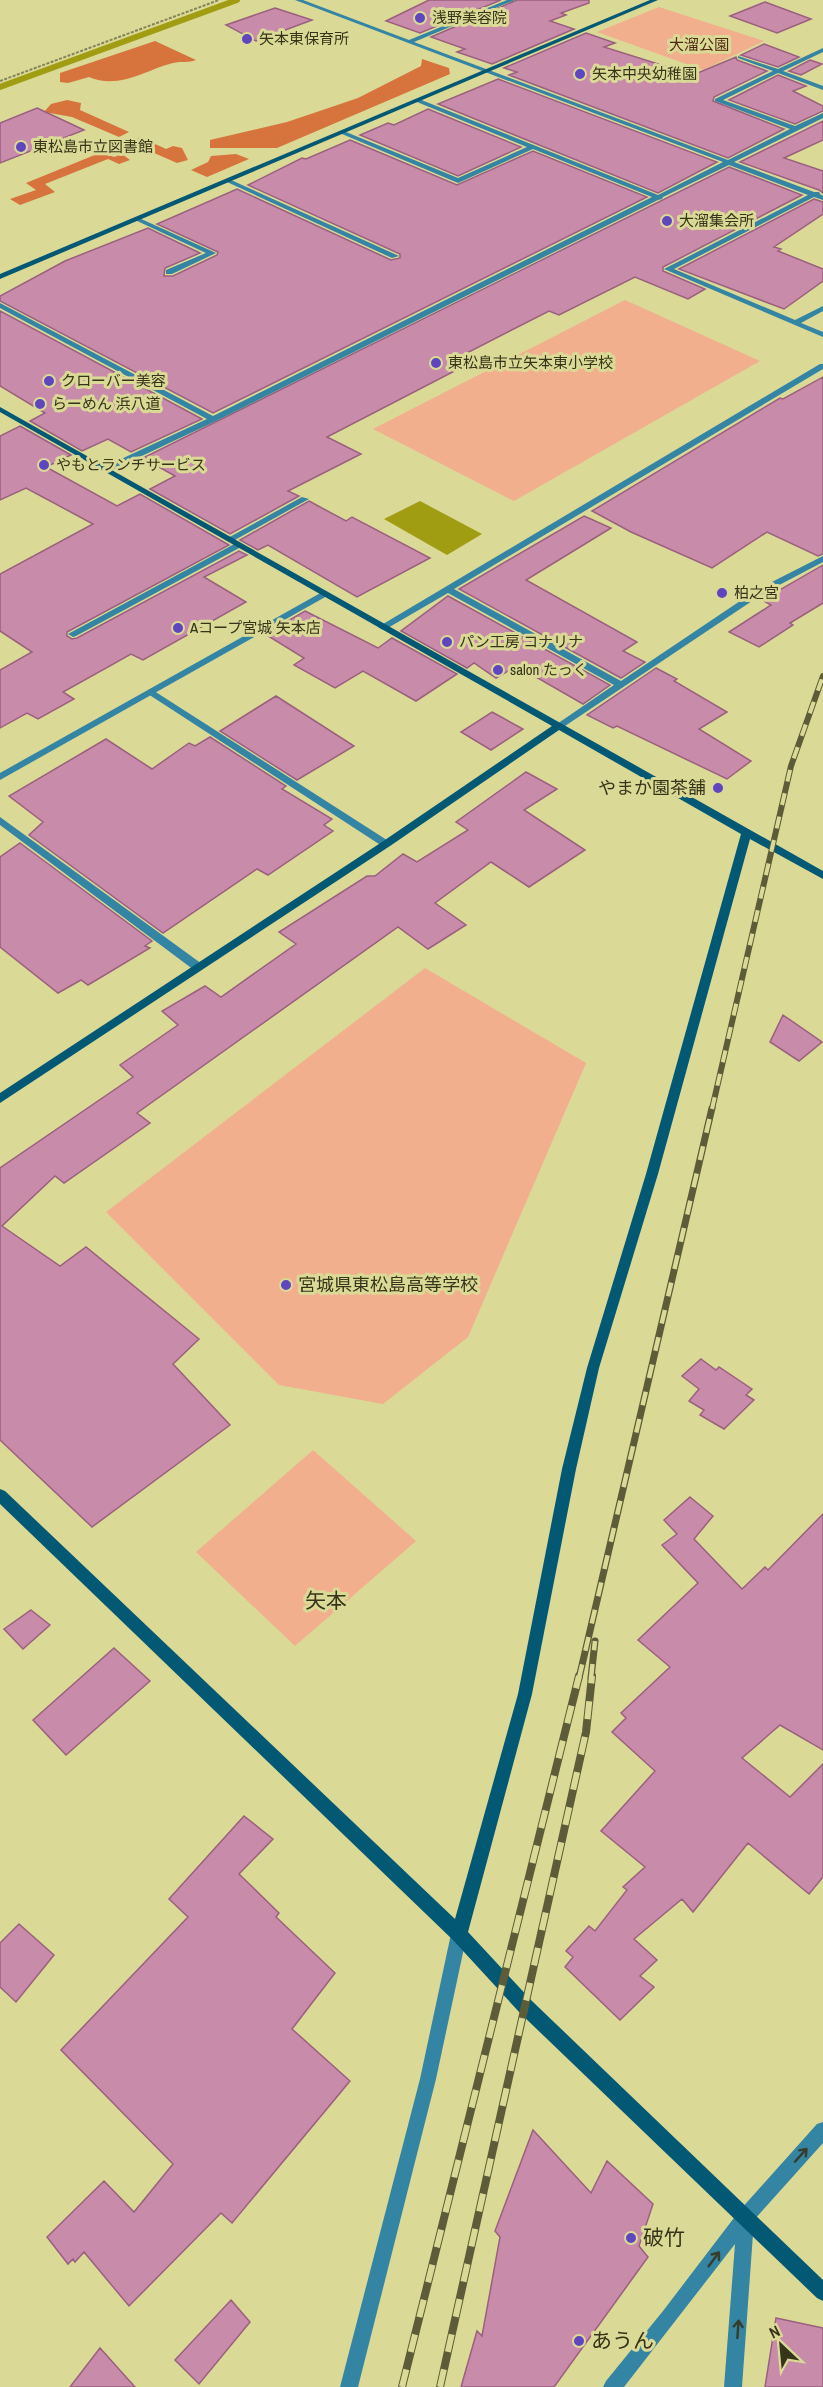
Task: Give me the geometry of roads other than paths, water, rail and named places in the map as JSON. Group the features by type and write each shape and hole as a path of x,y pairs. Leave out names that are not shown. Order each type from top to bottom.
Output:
{"street":[{"path":"298,0 823,198"},
{"path":"408,42 512,0"},
{"path":"0,277 655,0"},
{"path":"796,129 717,100 823,50"},
{"path":"740,57 823,88"},
{"path":"419,101 660,198"},
{"path":"107,470 823,116"},
{"path":"344,133 458,181 533,147"},
{"path":"229,181 395,256"},
{"path":"823,190 668,269 823,335"},
{"path":"137,219 212,253 169,272"},
{"path":"0,305 213,419"},
{"path":"796,323 823,308"},
{"path":"383,627 823,366"},
{"path":"0,409 823,876"},
{"path":"73,634 305,499"},
{"path":"0,1099 386,844 761,591 823,559"},
{"path":"447,589 620,684"},
{"path":"0,777 324,594"},
{"path":"151,692 386,844"},
{"path":"0,820 198,967"},
{"path":"349,2387 428,2079 459,1934 525,1694 569,1469 593,1368 652,1174 746,833"},
{"path":"0,1495 459,1934 526,2007 823,2292"},
{"path":"612,2387 746,2216 823,2130"},
{"path":"733,2387 746,2216"}],"waterway":[{"path":"0,87 237,0"}],"railway":[{"path":"712,1109 791,766 823,676"},
{"path":"579,1678 712,1108"},
{"path":"591,1678 595,1641"},
{"path":"402,2387 579,1676"},
{"path":"440,2387 586,1732 592,1676"}],"place":[{"name":"浅野美容院","path":"420,18"},
{"name":"矢本東保育所","path":"247,39"},
{"name":"矢本中央幼稚園","path":"580,74"},
{"name":"東松島市立図書館","path":"21,147"},
{"name":"大溜集会所","path":"667,221"},
{"name":"東松島市立矢本東小学校","path":"436,363"},
{"name":"クローバー美容","path":"49,381"},
{"name":"らーめん 浜八道","path":"40,404"},
{"name":"やもとランチサービス","path":"44,465"},
{"name":"柏之宮","path":"722,593"},
{"name":"Aコープ宮城 矢本店","path":"178,628"},
{"name":"パン工房 コナリナ","path":"447,642"},
{"name":"salon たっく","path":"498,670"},
{"name":"やまか園茶舗","path":"718,788"},
{"name":"宮城県東松島高等学校","path":"286,1285"},
{"name":"破竹","path":"631,2238"},
{"name":"あうん","path":"579,2341"}],"district":[{"name":"矢本","path":"326,1601"}],"park label":[{"name":"大溜公園","path":"699,45"}]}
